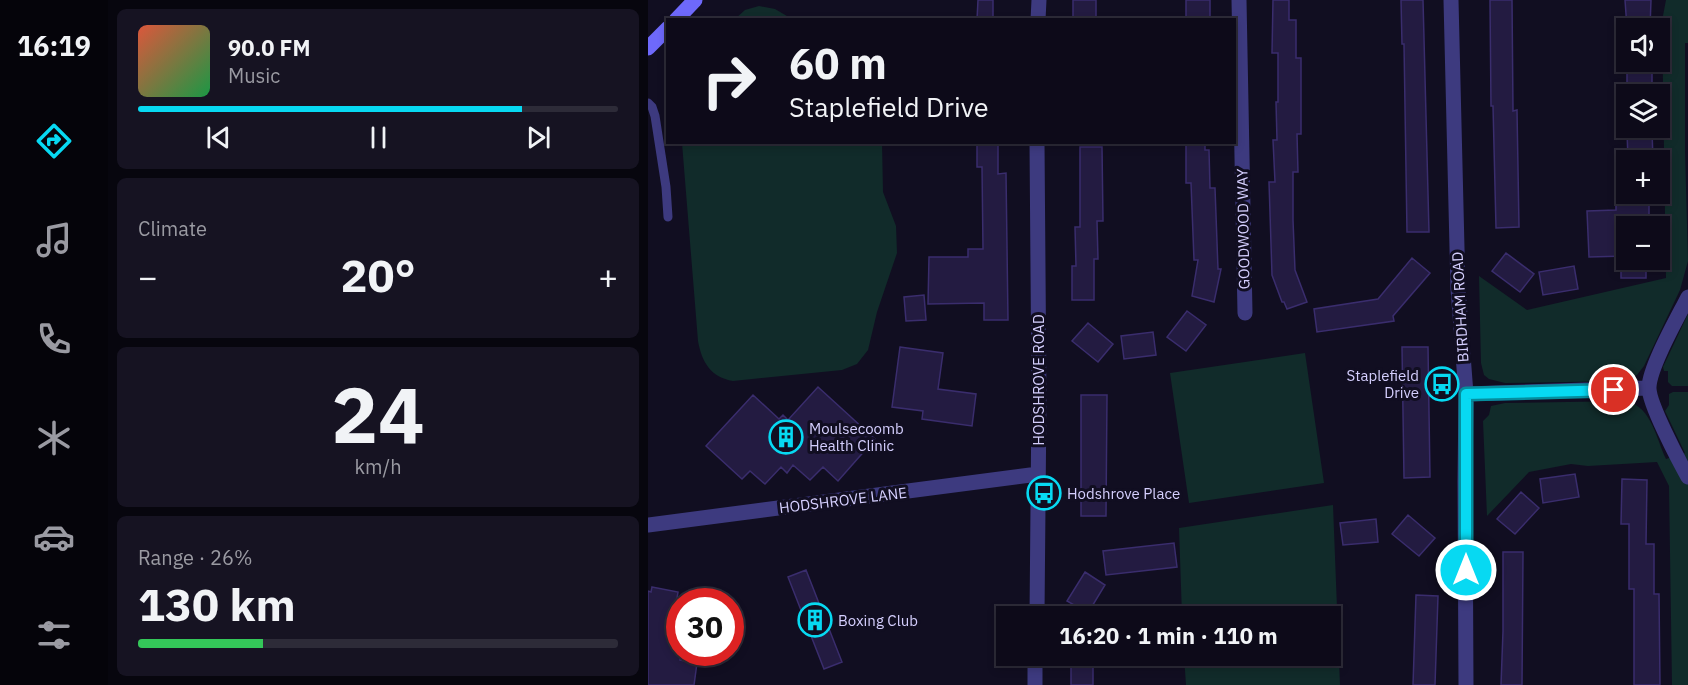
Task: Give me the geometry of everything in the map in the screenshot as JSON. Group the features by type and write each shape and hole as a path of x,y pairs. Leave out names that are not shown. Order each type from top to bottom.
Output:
{"street":[{"path":"678,18 695,0"},
{"path":"1038,18 1039,0"},
{"name":"GOODWOOD WAY","path":"1239,0 1245,313"},
{"name":"BIRDHAM ROAD","path":"1451,0 1458,289 1466,394 1466,685"},
{"path":"649,45 666,30"},
{"name":"HODSHROVE ROAD","path":"1036,606 1037,144"},
{"path":"1688,297 1657,363 1648,388 1665,433 1688,477"},
{"path":"1466,394 1648,388"},
{"name":"HODSHROVE LANE","path":"656,524 1038,474"},
{"path":"1035,666 1035,685"}],"lane":[{"path":"648,103 655,117 666,187 668,217"}],"green space":[{"path":"1666,0 1688,0 1688,43 1685,43 1685,151 1688,261 1680,290 1644,366 1637,375 1623,381 1505,383 1489,379 1484,375 1481,363 1479,276 1527,310 1666,278 1666,270 1670,270 1670,216 1665,216 1665,204 1670,204 1670,150 1664,150 1664,138 1670,138 1670,84 1663,84 1663,72 1670,72 1670,18 1663,18"},
{"path":"759,6 775,9 790,18 736,18 745,10"},
{"path":"682,144 882,144 883,192 896,226 897,253 877,312 868,350 857,364 842,370 733,381 719,376 709,368 702,356 698,341"},
{"path":"1688,314 1688,386 1672,386 1668,382 1668,371 1664,371 1663,367"},
{"path":"1305,353 1324,483 1189,503 1170,373"},
{"path":"1688,392 1688,685 1672,685 1669,486 1657,462 1588,466 1571,464 1529,472 1487,516 1483,421 1489,415 1491,406 1505,403 1627,401 1642,410 1648,417 1666,459 1685,453 1665,411 1669,405 1669,394"},
{"path":"1333,505 1337,606 1182,606 1179,528"},
{"path":"1185,666 1339,666 1340,685 1186,685"}],"building":[{"path":"978,0 993,0 993,18 977,18"},
{"path":"1073,0 1096,0 1096,18 1073,18"},
{"path":"1186,0 1210,0 1210,18 1186,18"},
{"path":"1273,0 1289,0 1289,20 1296,20 1296,58 1301,58 1301,134 1297,134 1298,172 1293,172 1293,220 1295,270 1307,302 1287,309 1272,275 1269,182 1275,182 1273,140 1277,140 1276,102 1278,102 1278,53 1272,53"},
{"path":"1401,0 1423,0 1429,232 1407,232 1404,44 1402,44"},
{"path":"1490,0 1512,0 1513,111 1517,110 1519,227 1496,228"},
{"path":"1625,0 1651,0 1650,18 1626,18"},
{"path":"1627,72 1652,72 1652,84 1627,84"},
{"path":"1627,138 1652,138 1653,150 1628,150"},
{"path":"977,144 998,144 998,174 1006,173 1008,320 984,320 984,303 928,304 929,257 968,257 968,249 983,249 982,167 977,167"},
{"path":"1186,144 1205,144 1205,150 1209,150 1210,188 1215,188 1218,269 1221,269 1214,302 1192,296 1198,260 1194,260 1191,183 1186,183"},
{"path":"1080,147 1102,147 1103,221 1097,221 1098,259 1094,259 1094,300 1072,300 1072,266 1076,266 1075,227 1080,227"},
{"path":"1616,204 1649,204 1649,216 1616,216 1616,256 1589,257 1587,211 1616,210"},
{"path":"1506,253 1534,274 1520,292 1492,271"},
{"path":"1412,258 1430,273 1393,316 1394,321 1317,332 1314,309 1378,299"},
{"path":"1574,266 1578,289 1543,295 1539,272"},
{"path":"1621,270 1646,270 1646,278 1621,278"},
{"path":"924,295 926,320 906,321 904,297"},
{"path":"1187,311 1206,325 1186,351 1167,337"},
{"path":"1088,323 1113,344 1098,362 1072,341"},
{"path":"1153,332 1156,355 1124,359 1121,336"},
{"path":"900,347 943,353 938,389 976,394 972,426 922,419 923,411 892,407"},
{"path":"1402,347 1428,347 1430,477 1404,478"},
{"name":"Moulsecoomb Health Clinic","path":"818,387 875,439 838,481 823,467 810,480 793,465 787,473 781,467 765,484 750,471 742,479 706,446 753,395 779,419 783,415 788,420"},
{"path":"1081,395 1107,395 1106,516 1081,516"},
{"path":"1575,474 1579,497 1543,503 1540,479"},
{"path":"1622,479 1647,480 1646,544 1654,544 1654,594 1659,594 1660,685 1634,685 1634,589 1629,589 1629,524 1621,524"},
{"path":"1521,492 1539,508 1515,534 1497,519"},
{"path":"1408,515 1435,538 1419,556 1392,534"},
{"path":"1376,519 1378,542 1343,545 1340,523"},
{"path":"1174,543 1177,567 1106,575 1103,551"},
{"path":"1503,552 1523,552 1522,685 1501,685"},
{"name":"Boxing Club","path":"806,570 842,662 824,669 788,577"},
{"path":"1085,572 1105,585 1092,606 1076,606 1067,601"},
{"path":"652,587 666,590 666,666 697,666 694,685 648,685 648,591 651,592"},
{"path":"1416,595 1438,596 1435,685 1413,685"},
{"path":"1071,666 1093,666 1093,685 1071,685"}],"place":[{"name":"Staplefield Drive","path":"1442,384"},
{"name":"Moulsecoomb Health Clinic","path":"786,437"},
{"name":"Hodshrove Place","path":"1044,493"},
{"name":"Boxing Club","path":"815,620"}],"route":[{"path":"1466,570 1466,394 1614,390"}]}
